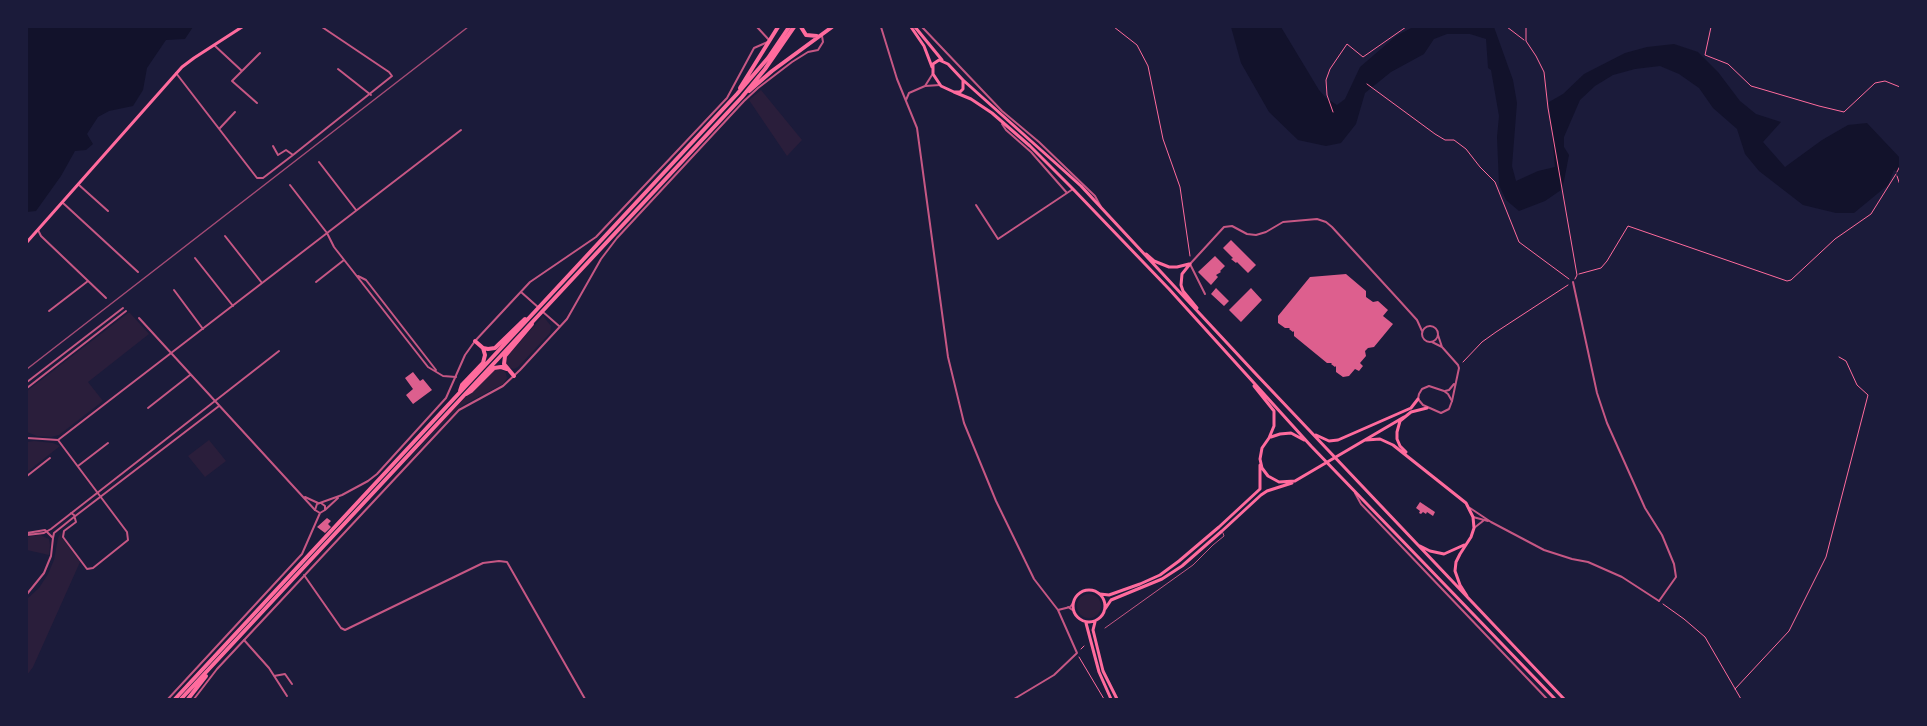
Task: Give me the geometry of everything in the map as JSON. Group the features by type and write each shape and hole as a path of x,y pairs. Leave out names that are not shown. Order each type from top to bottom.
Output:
{"highway":[{"path":"739,95 778,27"},
{"path":"739,95 789,27"},
{"path":"175,699 765,69 795,27"},
{"path":"801,27 806,35 813,37 821,35"},
{"path":"739,95 832,27"},
{"path":"475,341 483,348 495,348 520,323 533,317"},
{"path":"514,376 504,364 505,356 528,331 533,317"},
{"path":"181,699 460,395 462,385 483,363 485,355 483,348"},
{"path":"460,395 471,392 494,368 507,369"},
{"path":"188,699 206,677 207,672"}],"main road":[{"path":"27,242 176,73 194,58 243,27"},
{"path":"913,27 943,61 1052,159 1103,209 1564,699"},
{"path":"913,27 924,46 933,74 941,86 971,99 1030,146 1169,289 1311,446 1555,699"},
{"path":"932,68 935,62 943,61"},
{"path":"954,92 962,91 963,80"},
{"path":"1131,241 1160,264 1177,267 1190,264"},
{"path":"1190,264 1180,279 1183,291 1207,321"},
{"path":"1096,621 1080,619 1074,611 1074,602 1080,593 1090,590 1109,595 1160,575 1219,527 1260,489 1262,448 1274,426 1274,411 1244,372"},
{"path":"1105,609 1111,600 1162,579 1182,566 1267,490 1295,481 1314,470 1393,422 1411,408 1418,399"},
{"path":"1307,428 1324,440 1338,440 1411,408"},
{"path":"1393,422 1411,412 1427,408"},
{"path":"1404,417 1398,426 1397,439 1400,446 1413,460"},
{"path":"1269,438 1291,433 1299,436 1311,446"},
{"path":"1360,442 1380,439 1392,445 1456,494 1470,508 1474,528 1456,562 1455,571 1460,585 1470,600"},
{"path":"1261,463 1264,471 1273,479 1284,483 1295,481"},
{"path":"1416,543 1430,551 1444,554 1465,544"},
{"path":"1100,594 1106,603 1105,609 1104,614 1093,625 1093,630 1103,671 1117,699"},
{"path":"1085,621 1098,672 1111,699"}],"street":[{"path":"176,73 259,179 263,178 391,79 391,74 322,27"},
{"path":"315,510 320,503 342,495 377,474 446,398 467,350 475,341 537,277 588,245 727,98 754,48 770,41 757,27"},
{"path":"881,27 893,68 917,128 948,357 964,423 996,501 1034,579 1058,610 1077,653 1054,675 1014,699"},
{"path":"922,27 1002,111 1095,195 1103,209"},
{"path":"194,699 217,669 459,410 503,386 514,376 560,327 573,309 601,259 617,238 758,88 802,56 822,47 821,35"},
{"path":"216,43 242,71"},
{"path":"257,103 232,81 260,53"},
{"path":"955,71 960,67"},
{"path":"338,69 371,95"},
{"path":"925,86 933,74"},
{"path":"906,100 909,93 925,86 941,86"},
{"path":"901,90 909,93"},
{"path":"219,129 235,112"},
{"path":"1001,121 1006,130 1031,153 1067,193"},
{"path":"27,438 58,440 460,130"},
{"path":"273,146 278,154 286,150 293,155"},
{"path":"319,162 356,210"},
{"path":"78,184 108,211"},
{"path":"290,185 327,233 334,247 428,367 443,376 456,377"},
{"path":"976,205 998,238 1073,189"},
{"path":"62,202 138,272"},
{"path":"1205,294 1190,264 1228,226 1252,235 1261,234 1283,222 1322,220 1332,227 1417,320 1425,341 1442,347 1458,364 1459,368 1455,382 1452,401 1451,405 1446,411 1437,412 1427,408 1418,399 1422,389 1434,387 1451,396 1452,401"},
{"path":"38,230 41,236 106,298"},
{"path":"225,236 262,284"},
{"path":"195,258 233,306"},
{"path":"316,282 344,260"},
{"path":"49,311 88,281"},
{"path":"1470,508 1491,522 1544,550 1588,562 1615,574 1659,601 1676,577 1674,564 1662,535 1645,508 1607,423 1597,393 1573,282"},
{"path":"174,290 203,329"},
{"path":"521,292 560,327"},
{"path":"27,382 124,309 27,388"},
{"path":"139,318 320,513"},
{"path":"1417,320 1436,328 1442,347"},
{"path":"1422,331 1430,325"},
{"path":"1432,342 1438,335"},
{"path":"27,534 47,531 279,351"},
{"path":"148,408 191,375"},
{"path":"1444,391 1451,388 1455,382"},
{"path":"27,594 47,568 54,533 219,406"},
{"path":"58,440 127,532 129,538 93,568 85,567 63,537 64,531 76,522 71,513"},
{"path":"78,466 108,443"},
{"path":"159,445 162,449"},
{"path":"154,449 157,453"},
{"path":"27,476 50,458"},
{"path":"1354,490 1361,504 1547,699"},
{"path":"302,495 310,501 325,506 325,510"},
{"path":"168,699 302,554 320,513 342,495"},
{"path":"78,508 82,511"},
{"path":"1473,517 1481,516"},
{"path":"1473,517 1491,522"},
{"path":"1474,528 1483,520"},
{"path":"47,531 53,538"},
{"path":"304,575 345,630 483,563 507,562 585,699"},
{"path":"1058,610 1074,602"},
{"path":"1068,607 1074,611"},
{"path":"244,640 269,668 286,696"},
{"path":"274,676 285,674 292,684"}],"lane":[{"path":"1105,628 1193,565 1224,536 1222,531"}],"path":[{"path":"1114,27 1137,45 1148,66 1163,138 1180,187 1190,264"},
{"path":"1333,112 1327,95 1326,80 1330,69 1347,44 1363,57 1406,27"},
{"path":"1458,364 1467,359 1482,342 1573,282 1577,275 1548,108 1544,72 1526,41 1507,27"},
{"path":"1526,27 1526,41"},
{"path":"1712,27 1705,55 1728,64 1751,86 1844,111 1875,83 1885,81 1900,87"},
{"path":"1367,84 1444,140 1454,140 1466,149 1495,182 1519,242 1573,282"},
{"path":"1577,275 1601,268 1628,226 1787,281 1791,280 1835,239 1871,214 1900,166"},
{"path":"1896,174 1900,185"},
{"path":"1735,689 1789,631 1826,557 1868,395 1857,385 1846,362 1839,357"},
{"path":"1659,601 1705,638 1741,699"},
{"path":"1084,646 1077,653 1104,699"}],"shaded area":[{"path":"27,27 193,27 185,39 166,40 147,68 143,90 133,106 109,111 98,117 87,134 93,144 86,150 75,151 61,176 36,211 27,212"},
{"path":"1231,27 1281,27 1319,90 1337,105 1345,99 1360,67 1396,36 1413,27 1494,27 1513,80 1517,103 1512,166 1516,181 1538,171 1555,167 1549,102 1563,94 1584,74 1625,53 1647,47 1674,44 1698,52 1718,72 1740,101 1756,114 1781,122 1763,142 1785,167 1822,140 1848,125 1867,123 1900,158 1900,178 1899,172 1894,170 1888,185 1854,213 1836,213 1803,205 1759,171 1745,154 1737,129 1713,108 1699,88 1679,74 1660,66 1613,75 1595,86 1580,100 1564,137 1564,147 1569,155 1561,190 1545,201 1519,211 1506,200 1499,185 1497,137 1499,116 1491,70 1488,68 1486,39 1470,34 1447,34 1434,39 1424,54 1391,72 1365,93 1356,124 1341,143 1326,146 1298,140 1269,112 1241,63"},
{"path":"761,90 802,140 787,156 749,100"},
{"path":"128,313 149,334 88,382 103,401 59,435 37,436 27,432 27,391"},
{"path":"543,316 551,326 550,333 518,367 514,369 508,367 505,363 506,358"},
{"path":"497,369 506,374 507,378 503,384 463,405 407,463 449,414 492,371"},
{"path":"209,440 226,461 205,477 188,456"},
{"path":"34,441 60,446 27,472 27,442"},
{"path":"61,532 62,538 80,562 33,667 27,675 27,599 39,588 48,574"},
{"path":"40,535 49,539 49,555 27,550 27,537"},
{"path":"1089,594 1098,597 1101,606 1098,615 1089,618 1080,615 1077,606 1080,597"}],"building":[{"path":"1231,240 1256,265 1248,273 1231,259 1233,258 1223,248"},
{"path":"1215,256 1225,266 1216,275 1218,277 1211,285 1198,272"},
{"path":"1346,274 1366,291 1366,297 1373,302 1378,301 1388,310 1383,316 1393,324 1374,347 1365,351 1366,356 1360,363 1363,366 1359,371 1355,369 1349,376 1343,377 1336,372 1336,366 1327,363 1294,336 1294,331 1278,323 1278,316 1310,277"},
{"path":"1216,288 1229,301 1224,306 1211,294"},
{"path":"1251,288 1262,300 1241,322 1229,310"},
{"path":"413,372 432,390 413,404 406,395 413,389 405,378"},
{"path":"1420,502 1435,512 1433,516 1427,512 1426,514 1419,513 1420,511 1416,508"},
{"path":"327,518 331,521 328,524 331,527 325,533 317,527"}],"railway":[{"path":"27,369 468,27"}]}
